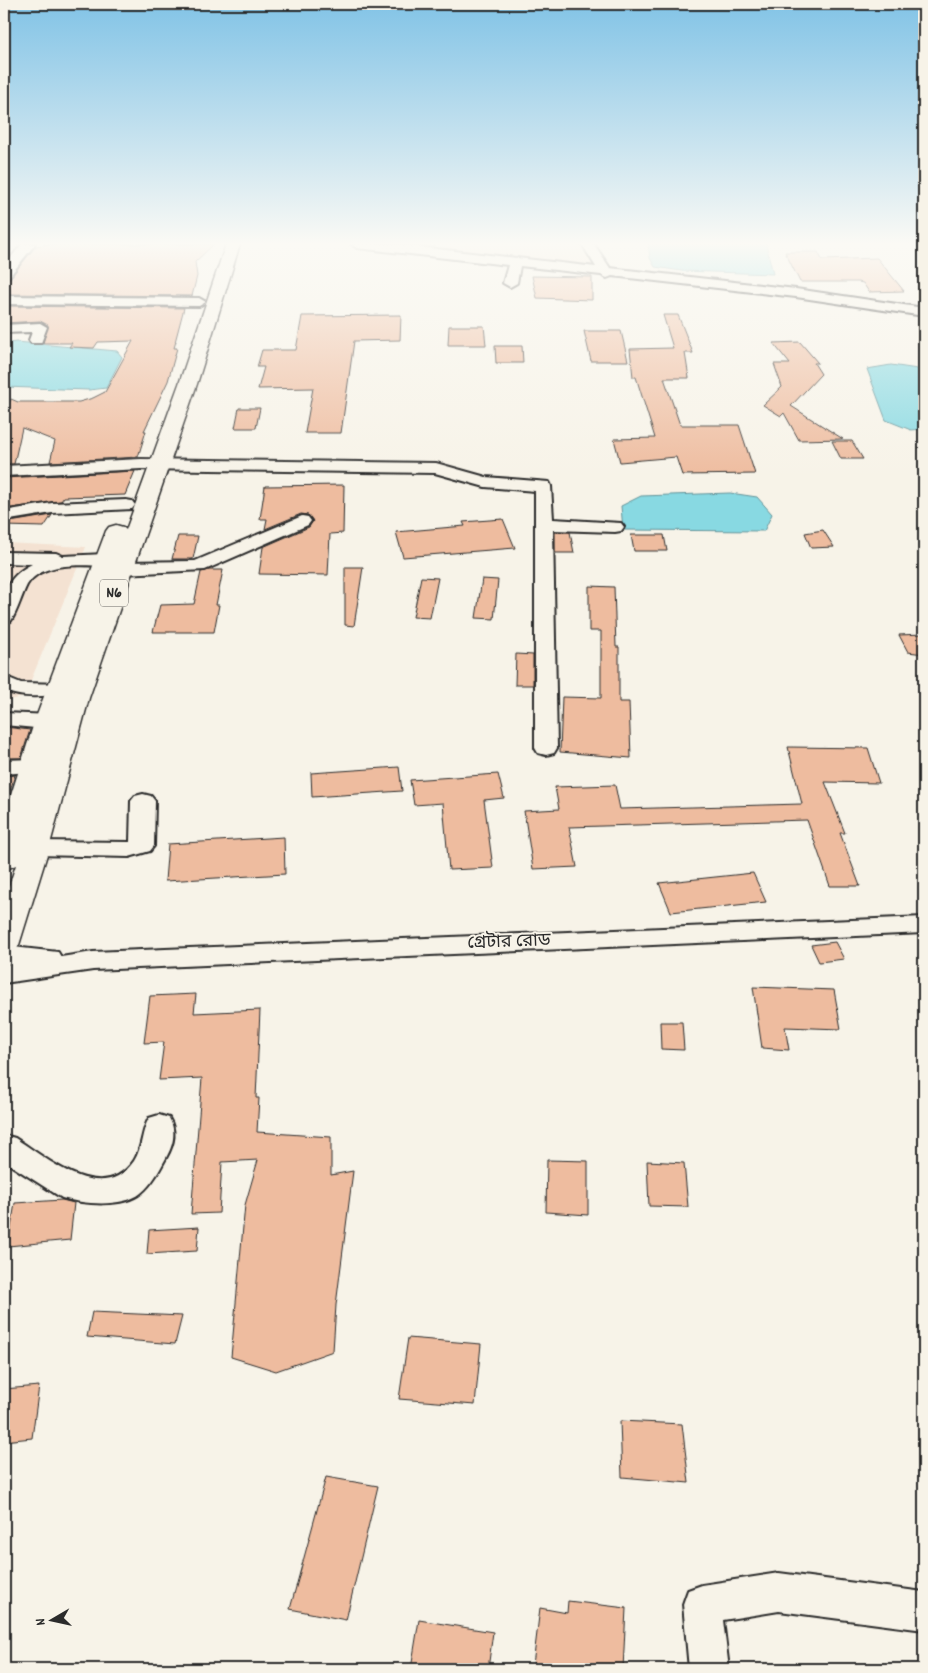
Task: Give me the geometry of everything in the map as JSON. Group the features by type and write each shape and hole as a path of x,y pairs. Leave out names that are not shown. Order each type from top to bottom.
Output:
{"highway":[{"name":"N6","path":"4,861 12,808 33,766 58,688 114,564 126,505 150,464 193,322"},
{"name":"N6","path":"4,945 35,848 114,564 150,464 208,322"}],"street":[{"path":"4,329 40,327 36,340"},
{"path":"4,471 150,464 436,468 485,482 543,486 546,748"},
{"path":"4,516 52,508 126,505"},
{"path":"4,558 68,559 114,564 198,566 302,521"},
{"path":"544,524 614,527"},
{"path":"4,617 23,579 44,566 68,559"},
{"path":"4,682 17,689 58,688"},
{"path":"4,719 46,723 70,721"},
{"path":"4,767 33,766"},
{"path":"35,848 129,850 142,846 143,802"},
{"name":"গ্রেটার রোড","path":"4,974 93,961 924,925"},
{"name":"গ্রেটার রোড","path":"4,955 93,961"},
{"path":"4,1146 73,1189 104,1193 129,1186 144,1170 158,1147 160,1126"},
{"path":"709,1669 702,1604 779,1592 924,1612"}],"shaded area":[{"path":"4,543 86,547 24,697 4,701"}],"water":[{"path":"16,342 117,351 122,357 106,388 89,390 4,387 4,344"},
{"path":"891,365 924,370 924,429 911,430 886,420 867,369"},
{"path":"730,493 757,497 772,514 764,531 623,530 621,506 641,496"}],"building":[{"path":"42,322 180,322 174,348 177,348 168,381 144,431 146,431 138,457 50,462 55,441 22,428 14,464 4,464 4,414 11,399 18,402 79,402 93,398 105,392 133,341 98,342 94,348 69,347 72,343 43,343 48,325"},
{"path":"301,322 401,322 400,340 354,341 341,433 305,433 313,388 258,389 264,367 257,367 262,350 296,350"},
{"path":"665,322 681,322 693,353 685,353 689,378 664,378 680,425 739,425 755,474 682,475 676,457 620,462 614,439 655,438 636,377 633,377 630,349 673,348"},
{"path":"449,326 484,326 486,345 448,345"},
{"path":"584,331 621,331 628,361 591,361"},
{"path":"800,342 818,363 814,363 821,374 791,406 843,439 799,440 784,413 781,416 763,405 782,387 774,364 790,364 773,343"},
{"path":"495,346 522,346 523,363 496,363"},
{"path":"239,408 260,408 256,428 235,428"},
{"path":"832,441 852,441 863,459 841,459"},
{"path":"135,471 125,495 64,497 61,501 4,509 4,478"},
{"path":"344,485 343,533 330,534 328,575 259,574 263,547 309,527 313,521 308,515 301,514 265,529 267,519 260,519 265,486"},
{"path":"52,515 44,527 4,526 4,523"},
{"path":"503,519 515,548 403,557 396,532 465,526 463,522"},
{"path":"823,530 834,547 811,548 805,533"},
{"path":"555,532 570,532 574,553 555,553"},
{"path":"631,535 664,535 667,551 634,551"},
{"path":"178,536 198,536 193,559 172,559"},
{"path":"345,567 363,567 354,626 345,625"},
{"path":"223,570 216,605 219,605 214,632 153,632 160,605 194,604 201,572"},
{"path":"421,577 438,578 430,618 413,617"},
{"path":"482,579 498,580 494,619 476,618"},
{"path":"589,586 614,587 616,647 619,647 619,702 629,702 631,758 560,752 562,697 601,698 601,631 589,631"},
{"path":"924,634 924,654 908,652 899,635"},
{"path":"516,654 533,655 533,685 515,685"},
{"path":"5,727 30,730 21,758 4,758"},
{"path":"788,747 868,748 879,783 825,782 845,833 840,833 860,886 830,886 807,820 569,827 577,867 533,869 524,811 559,809 555,787 615,785 620,809 802,804"},
{"path":"399,767 402,791 312,797 311,773"},
{"path":"498,774 504,798 484,800 493,868 449,870 443,803 414,805 410,780"},
{"path":"15,775 5,807 4,807 4,776"},
{"path":"284,837 285,874 165,881 168,844"},
{"path":"753,873 766,902 671,912 659,883"},
{"path":"835,942 844,959 819,962 811,945"},
{"path":"753,987 834,990 841,1029 785,1027 789,1050 762,1048"},
{"path":"196,994 194,1013 260,1010 256,1098 259,1098 257,1132 331,1137 331,1175 353,1171 336,1305 333,1351 276,1371 231,1357 245,1205 258,1160 222,1162 219,1213 191,1214 202,1078 159,1080 164,1042 144,1043 150,996"},
{"path":"660,1022 682,1022 684,1050 661,1049"},
{"path":"547,1160 588,1161 588,1215 546,1212"},
{"path":"647,1161 684,1163 688,1207 649,1206"},
{"path":"62,1200 74,1203 70,1240 8,1246 15,1203"},
{"path":"199,1227 197,1251 147,1254 149,1230"},
{"path":"92,1312 182,1316 175,1344 87,1337"},
{"path":"408,1338 481,1344 475,1405 399,1399"},
{"path":"39,1386 32,1438 4,1441 4,1389"},
{"path":"620,1421 682,1424 689,1483 622,1477"},
{"path":"326,1477 378,1486 346,1620 290,1609"},
{"path":"568,1601 626,1608 623,1669 555,1669 533,1665 540,1608 567,1613"},
{"path":"419,1620 493,1632 488,1669 411,1669"}]}
